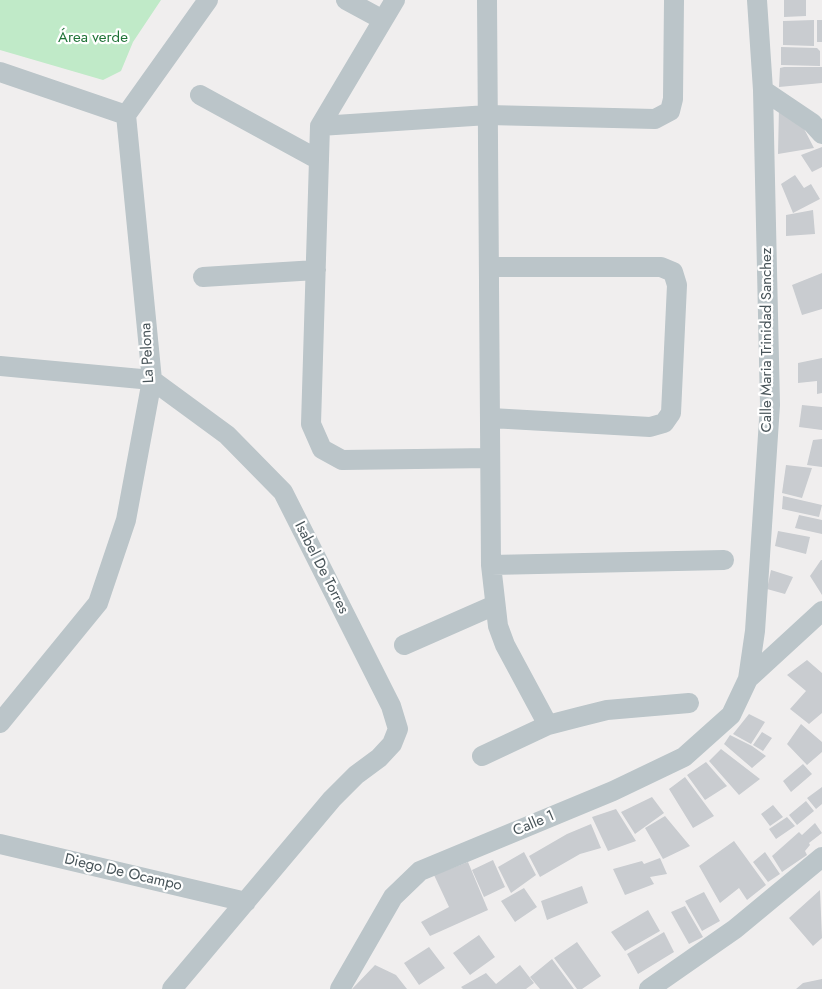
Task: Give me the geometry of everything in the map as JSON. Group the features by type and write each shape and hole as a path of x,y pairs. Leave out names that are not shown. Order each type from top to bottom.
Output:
{"street":[{"path":"0,72 126,115 208,0"},
{"path":"346,0 383,20"},
{"path":"395,0 320,126 311,424 322,449 342,460 490,458"},
{"path":"487,0 490,458 492,566 495,605 498,626 506,645 548,725"},
{"path":"320,126 488,115 655,119 670,111 673,99 674,0"},
{"name":"Calle Maria Trinidad Sanchez","path":"748,679 755,630 770,405 763,90 757,0"},
{"path":"763,90 812,123 822,134"},
{"path":"200,95 319,160"},
{"name":"La Pelona","path":"0,723 98,603 126,520 152,380 126,115"},
{"path":"489,267 661,267 673,272 677,285 671,413 664,423 650,427 491,418"},
{"path":"203,277 316,270"},
{"path":"0,366 152,380"},
{"name":"Isabel De Torres","path":"152,380 227,434 283,492 391,706 398,729 392,744 332,799 172,989"},
{"path":"492,566 724,560"},
{"path":"404,645 495,605"},
{"path":"748,679 822,611"},
{"name":"Calle 1","path":"340,989 393,897 420,871 613,791 684,757 731,715 748,679"},
{"path":"482,756 548,725 606,710 690,702"},
{"name":"Diego De Ocampo","path":"0,844 246,902"},
{"path":"649,989 735,929 822,857"}],"green space":[{"name":"Área verde","path":"0,0 161,0 133,42 121,71 103,80 0,50"}],"building":[{"path":"784,0 806,0 806,16 784,17"},
{"path":"814,20 814,46 783,45 783,21"},
{"path":"817,20 822,20 822,42 817,42"},
{"path":"781,47 817,48 820,51 820,66 781,65"},
{"path":"822,67 822,83 779,87 780,68"},
{"path":"779,107 801,123 814,148 778,154"},
{"path":"822,147 822,167 812,172 801,155"},
{"path":"795,175 804,188 811,184 820,199 793,213 781,184"},
{"path":"813,210 815,234 786,236 786,215"},
{"path":"822,273 822,309 802,315 792,285"},
{"path":"822,358 822,393 817,394 817,381 798,383 798,363"},
{"path":"802,405 822,407 822,430 799,427"},
{"path":"822,439 822,467 807,465 813,440"},
{"path":"786,465 812,468 802,498 782,493"},
{"path":"783,496 822,505 819,517 782,509"},
{"path":"799,515 822,520 822,534 795,528"},
{"path":"778,531 810,537 806,554 775,546"},
{"path":"822,560 822,595 810,576"},
{"path":"771,570 793,577 785,594 767,589"},
{"path":"807,660 822,673 822,713 809,724 790,709 806,691 787,675"},
{"path":"749,714 765,722 751,744 733,734"},
{"path":"801,724 822,742 822,752 807,765 787,744"},
{"path":"762,732 772,738 763,751 753,745"},
{"path":"730,735 752,746 766,756 752,768 724,744"},
{"path":"721,749 760,779 739,795 709,761"},
{"path":"706,762 727,786 705,800 687,775"},
{"path":"803,764 812,774 791,792 783,781"},
{"path":"685,777 714,816 693,828 669,789"},
{"path":"822,787 822,804 816,809 807,798"},
{"path":"652,797 664,813 635,834 621,812"},
{"path":"806,801 814,811 797,825 789,815"},
{"path":"773,805 783,817 770,826 761,814"},
{"path":"616,809 636,841 608,851 592,817"},
{"path":"665,816 690,846 663,859 645,828"},
{"path":"787,817 795,826 776,839 769,829"},
{"path":"815,823 822,833 809,843 810,845 805,851 807,855 782,872 772,856 799,832 802,835"},
{"path":"591,824 601,848 580,854 540,877 529,856 567,834"},
{"path":"734,841 766,885 747,900 739,888 720,903 699,866"},
{"path":"524,852 536,875 511,893 498,867"},
{"path":"765,852 780,874 768,882 753,862"},
{"path":"660,858 667,874 650,877 654,884 625,895 613,869 642,861 644,864"},
{"path":"493,860 505,887 484,897 472,870"},
{"path":"468,862 488,910 430,936 421,922 449,907 434,875"},
{"path":"582,886 588,903 547,920 541,901"},
{"path":"524,888 537,907 515,922 501,901"},
{"path":"820,890 822,938 813,946 789,918"},
{"path":"704,892 720,921 702,931 685,901"},
{"path":"685,906 703,937 689,944 671,912"},
{"path":"648,910 660,931 625,951 611,932"},
{"path":"664,932 674,952 638,974 627,954"},
{"path":"479,935 495,957 470,975 453,953"},
{"path":"577,942 601,976 582,989 577,989 554,958"},
{"path":"429,947 445,968 419,985 404,963"},
{"path":"552,959 574,989 540,989 530,977"},
{"path":"375,965 396,975 407,989 352,989"},
{"path":"520,965 534,983 526,989 463,989 461,987 486,973 496,984"},
{"path":"822,979 822,989 796,989 803,983"}]}
